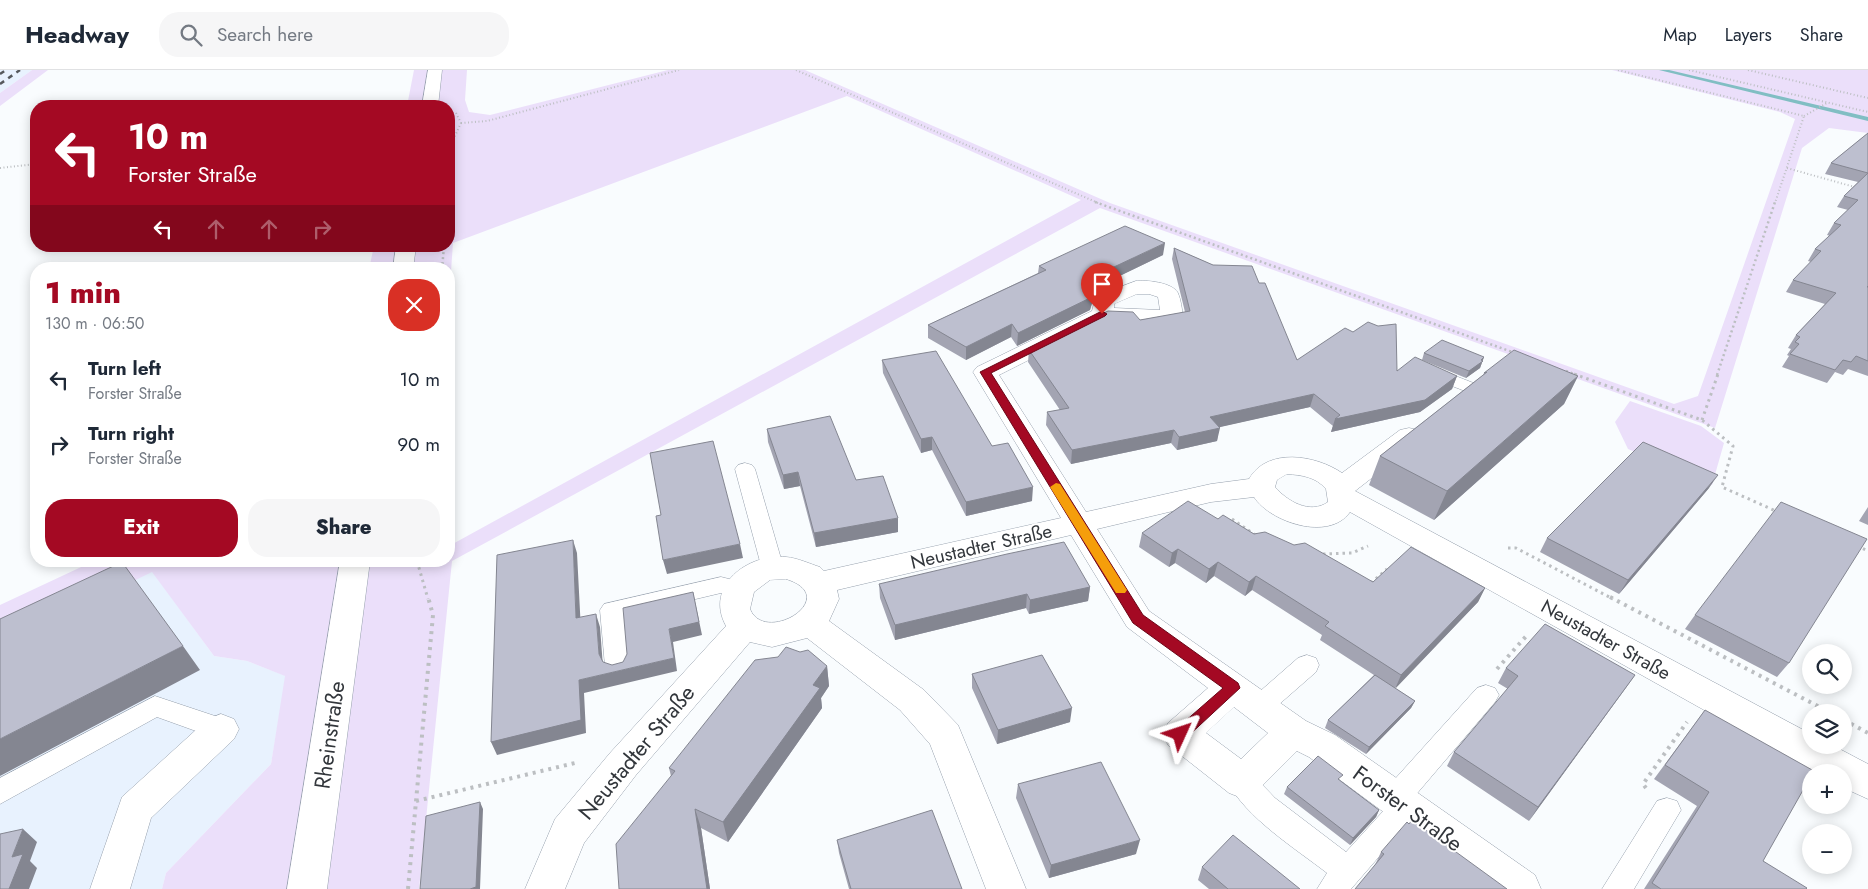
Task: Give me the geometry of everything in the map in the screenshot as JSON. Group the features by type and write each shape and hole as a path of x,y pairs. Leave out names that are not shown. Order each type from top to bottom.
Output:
{"street":[{"path":"431,100 436,70"},
{"name":"Forster Straße","path":"1102,314 985,372 1138,619 1293,732 1322,746 1521,889"},
{"path":"1447,406 1492,372"},
{"path":"1261,487 1265,495 1274,504 1298,515 1326,515 1336,511 1341,504 1342,492 1424,423"},
{"name":"Neustadter Straße","path":"819,582 1211,493 1261,487 1262,479 1267,472 1286,465 1299,466 1324,473 1342,492 1412,547 1868,783"},
{"path":"773,569 800,570 811,575 819,582 824,599 822,608 809,623 783,634 755,632 744,627 736,619 733,599 737,589 759,573 773,569"},
{"name":"Rheinstraße","path":"307,889 353,571"},
{"path":"809,623 912,700 945,736 1006,889"},
{"name":"Neustadter Straße","path":"545,889 568,832 623,764 744,627"},
{"path":"1233,688 1180,734 1242,782 1293,732"},
{"path":"110,889 135,809 221,729"}],"lane":[{"path":"1419,366 1470,388"},
{"path":"745,469 773,569"},
{"path":"617,666 612,610 720,586 737,589"},
{"path":"1259,707 1306,665"},
{"path":"1242,782 1265,808 1340,880 1486,695"},
{"path":"0,792 155,706 221,729"},
{"path":"1617,889 1667,810"}],"path":[{"path":"455,136 461,124 488,121 679,70"},
{"path":"796,70 1106,206 1516,353"},
{"path":"1618,70 1804,116"},
{"path":"1689,70 1868,112"},
{"path":"1748,70 1868,98"},
{"path":"1702,420 1804,116 1828,102"},
{"path":"0,168 30,165"},
{"path":"1787,168 1859,188"},
{"path":"1562,370 1702,420 1733,446 1722,487 1786,515"},
{"path":"1211,493 1236,523 1266,542"},
{"path":"1317,555 1352,553 1379,541 1412,547"},
{"path":"1850,543 1868,551"},
{"path":"1366,588 1412,547"},
{"path":"1506,548 1516,548 1814,704"},
{"path":"408,889 433,615 419,567"},
{"path":"1486,695 1486,681 1533,628"},
{"path":"1667,810 1643,784 1691,717"},
{"path":"1852,724 1868,733"},
{"path":"416,801 586,760 623,764"}],"shaded area":[{"path":"0,70 32,70 0,93"},
{"path":"32,70 48,70 0,106 0,93"},
{"path":"414,70 467,70 465,100 469,112 490,115 668,70 805,70 1110,203 1674,404 1698,396 1795,119 1780,112 1612,70 1868,70 1868,133 1829,128 1802,148 1715,428 1100,208 455,559 455,543 1081,200 847,96 455,242 455,100 408,100"},
{"path":"373,252 452,252 452,262 371,262"},
{"path":"1630,401 1701,426 1724,443 1712,485 1628,449 1615,422"},
{"path":"81,567 451,567 419,889 162,889 166,873 271,764 285,676 247,661 214,656 152,572 0,646 0,605"},
{"path":"152,571 214,656 247,661 286,676 271,764 166,873 162,889 0,889 0,646"}],"building":[{"path":"1868,133 1868,173 1831,163"},
{"path":"1868,173 1868,361 1856,356 1851,362 1843,360 1835,370 1790,354 1799,344 1795,342 1800,337 1796,335 1836,293 1793,280 1821,251 1815,249 1841,225 1834,223 1858,200 1844,196"},
{"path":"1125,226 1165,243 1099,274 1104,279 1096,283 1092,297 1018,333 1012,324 966,347 928,325 1046,270 1039,266"},
{"path":"1174,248 1213,265 1252,266 1259,283 1265,283 1297,360 1345,328 1353,332 1368,322 1378,326 1396,324 1397,371 1415,357 1457,376 1425,400 1335,419 1340,415 1314,394 1210,417 1220,428 1179,437 1174,430 1072,450 1047,412 1069,408 1029,350 1108,311 1133,312 1140,320 1190,311"},
{"path":"1442,340 1484,357 1481,360 1483,361 1469,371 1424,353"},
{"path":"1514,350 1578,376 1447,491 1380,456 1487,372 1484,373"},
{"path":"936,351 992,446 1008,443 1033,487 966,502 932,437 921,439 882,360"},
{"path":"830,416 856,480 883,476 898,518 814,533 798,472 783,475 767,429"},
{"path":"713,441 740,544 663,560 656,516 661,515 650,453"},
{"path":"1643,442 1718,475 1628,580 1547,538"},
{"path":"1188,501 1218,519 1223,515 1254,534 1265,532 1294,545 1305,543 1373,582 1411,547 1485,588 1401,675 1325,626 1329,622 1256,576 1249,582 1218,562 1209,569 1178,549 1172,553 1142,533"},
{"path":"1781,502 1867,539 1789,663 1695,615"},
{"path":"573,540 576,618 596,614 599,654 603,662 612,665 623,662 627,654 623,608 693,592 699,622 669,629 674,658 579,680 581,720 491,742 497,555"},
{"path":"1064,542 1090,587 1030,600 1027,594 895,625 879,584 1007,554"},
{"path":"111,567 126,567 183,646 0,739 0,619"},
{"path":"1545,624 1635,675 1538,807 1454,752 1518,676 1506,668"},
{"path":"786,647 800,652 808,650 827,666 813,685 820,688 723,822 695,809 707,889 619,889 616,844 675,771 669,768 755,660 778,657"},
{"path":"1042,655 1072,708 998,730 972,674"},
{"path":"1375,675 1415,701 1369,747 1328,720"},
{"path":"1705,710 1802,764 1802,792 1763,861 1807,888 1661,889 1652,883 1709,792 1665,765"},
{"path":"1318,756 1343,775 1338,779 1379,810 1353,838 1287,787"},
{"path":"1101,762 1140,840 1051,865 1018,784"},
{"path":"480,802 476,887 470,889 420,889 426,816"},
{"path":"932,810 962,889 851,889 837,840"},
{"path":"1412,820 1507,889 1355,889 1384,854 1381,852 1407,822 1409,824"},
{"path":"23,829 12,857 23,854 9,889 0,889 0,834"},
{"path":"1233,835 1300,889 1228,889 1202,867"}],"waterway":[{"path":"1662,70 1868,119"}],"railway":[{"path":"0,74 6,70"},
{"path":"0,84 20,70"}],"slow traffic":[{"path":"1056,487 1120,590"}],"route":[{"path":"1102,314 985,372 1138,619 1233,688 1180,734"}]}
